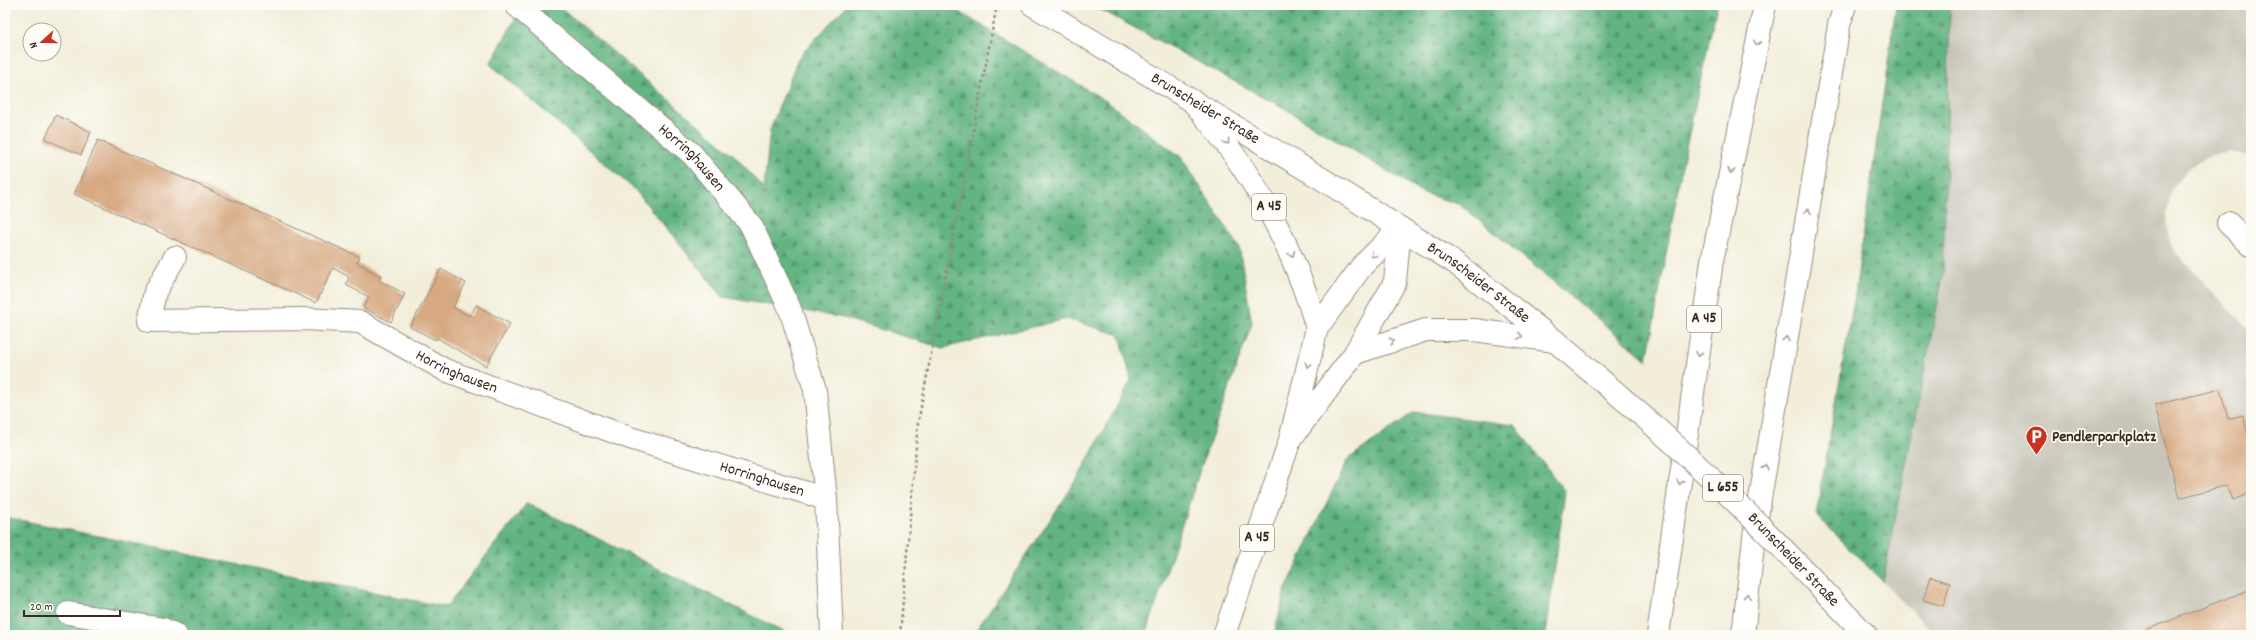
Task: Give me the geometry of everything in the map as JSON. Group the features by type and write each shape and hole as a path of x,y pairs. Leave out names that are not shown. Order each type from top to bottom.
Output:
{"main road":[{"name":"Horringhausen","path":"516,5 692,154 751,225 790,309 815,390 826,499 832,635"},
{"name":"Brunscheider Straße","path":"1033,5 1454,262 1555,341 1669,438 1730,495 1866,635"},
{"name":"A 45","path":"1658,635 1712,261 1765,5"},
{"path":"1743,635 1755,529 1839,24 1845,5"},
{"name":"A 45","path":"1192,102 1222,136 1248,173 1272,212 1292,253 1317,328"},
{"path":"2228,223 2251,245"},
{"name":"A 45","path":"1224,635 1290,440 1317,328 1362,266 1400,228"},
{"name":"A 45","path":"1290,440 1355,353 1395,282 1400,228"},
{"name":"Horringhausen","path":"175,257 155,292 149,321 304,319 360,322 445,370 630,438 826,499"},
{"path":"1355,353 1426,330 1474,330 1555,341"},
{"path":"68,613 163,629 176,635"}],"path":[{"path":"900,635 918,423 997,5"}],"shaded area":[{"path":"1950,5 2251,5 2251,156 2230,152 2212,155 2189,167 2169,195 2166,221 2168,234 2177,254 2244,325 2251,336 2251,635 1936,635 1883,582 1943,276"}],"green space":[{"path":"523,5 558,5 735,156 764,189 770,130 798,58 847,5 948,5 1106,101 1181,157 1239,247 1252,323 1199,473 1146,635 973,635 1076,481 1131,380 1120,335 1067,319 943,348 843,318 723,297 635,190 490,64"},
{"path":"1092,5 1717,5 1683,161 1647,360 1461,205 1423,193 1284,108"},
{"path":"1896,5 1950,5 1943,276 1883,582 1816,515 1855,294"},
{"path":"1414,412 1515,425 1565,492 1546,635 1274,635 1285,591 1347,460"},
{"path":"527,503 791,635 5,635 5,517 446,607"}],"building":[{"path":"56,115 91,132 81,155 45,139"},
{"path":"98,140 360,257 357,263 381,276 379,280 405,294 391,322 363,308 369,297 346,285 349,277 333,268 316,303 74,194"},
{"path":"441,269 466,283 453,307 470,316 476,305 510,324 486,366 437,338 436,340 410,327"},
{"path":"2220,389 2228,419 2243,415 2251,446 2246,449 2249,458 2251,458 2251,493 2233,500 2227,485 2179,498 2155,405"},
{"path":"1931,577 1950,583 1943,606 1923,600"},
{"path":"2251,589 2251,635 2139,635 2138,633"}],"place":[{"name":"Pendlerparkplatz","path":"2037,456"}]}
